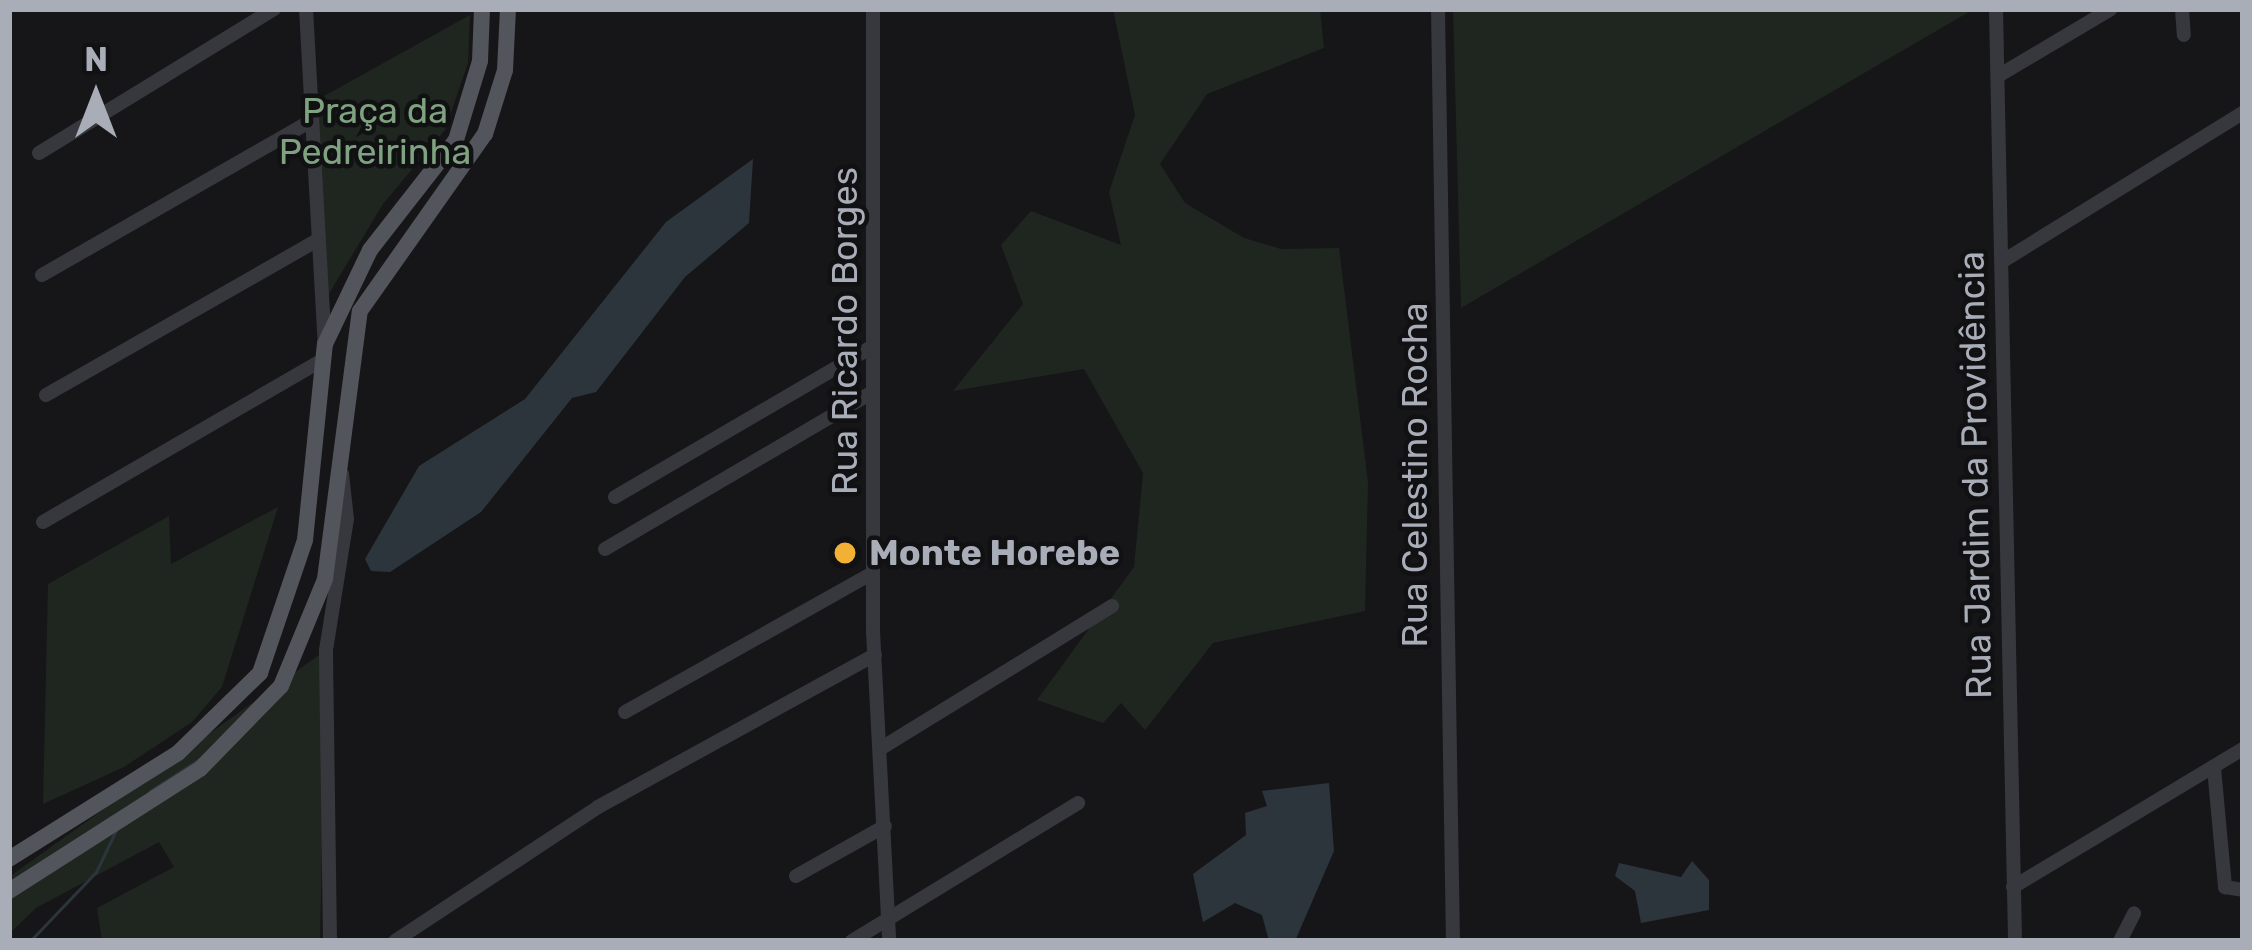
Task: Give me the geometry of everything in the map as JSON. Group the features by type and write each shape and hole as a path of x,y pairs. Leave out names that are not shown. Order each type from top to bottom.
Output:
{"main road":[{"path":"9,859 146,774 226,715 260,673 304,540 323,352 370,250 456,140 480,61 482,9"},
{"path":"9,891 159,796 242,734 281,686 325,579 360,311 485,134 505,70 508,9"}],"street":[{"path":"39,153 274,9"},
{"path":"43,522 323,352 306,9"},
{"name":"Rua Ricardo Borges","path":"873,9 874,655 884,746 889,941"},
{"name":"Rua Celestino Rocha","path":"1438,9 1453,941"},
{"name":"Rua Jardim da Providência","path":"1996,9 2015,941"},
{"path":"2182,9 2184,35"},
{"path":"1998,76 2101,12"},
{"path":"2003,261 2243,113"},
{"path":"42,275 311,121"},
{"path":"46,395 316,241"},
{"path":"615,497 872,347"},
{"path":"604,549 871,393"},
{"path":"330,941 326,650 347,519 342,474"},
{"path":"626,712 873,573"},
{"path":"884,746 1112,606"},
{"path":"394,941 598,807 874,655"},
{"path":"2013,887 2243,749"},
{"path":"2214,768 2237,891"},
{"path":"852,941 1078,803"},
{"path":"796,876 885,826"},
{"path":"2120,941 2134,913"}],"green space":[{"path":"1113,9 1320,9 1324,48 1207,94 1160,164 1185,203 1244,238 1281,249 1339,248 1368,482 1365,611 1213,643 1145,730 1121,703 1103,723 1037,700 1134,567 1143,473 1084,369 953,391 1023,304 1001,245 1031,211 1121,245 1109,192 1135,115"},
{"path":"1453,9 1974,9 1461,308"},
{"name":"Praça da Pedreirinha","path":"470,15 468,63 445,130 383,204 324,302 317,100"},
{"path":"278,507 222,687 192,722 124,767 43,804 48,584 169,516 171,564"},
{"path":"326,650 320,941 102,941 97,908 174,867 159,842 36,908 9,934 9,877"}],"shaded area":[{"path":"753,159 749,223 685,277 596,392 572,398 481,512 390,572 371,571 365,559 419,466 525,399 666,222"},
{"path":"1329,783 1334,851 1295,941 1269,941 1262,915 1235,903 1203,922 1193,874 1246,835 1245,813 1267,806 1262,791"},
{"path":"1692,861 1709,880 1709,910 1641,923 1635,891 1615,876 1619,863 1681,877"}],"waterway":[{"path":"150,791 201,758"},
{"path":"30,941 96,872 116,830"}],"place":[{"name":"Monte Horebe","path":"845,553"}]}
